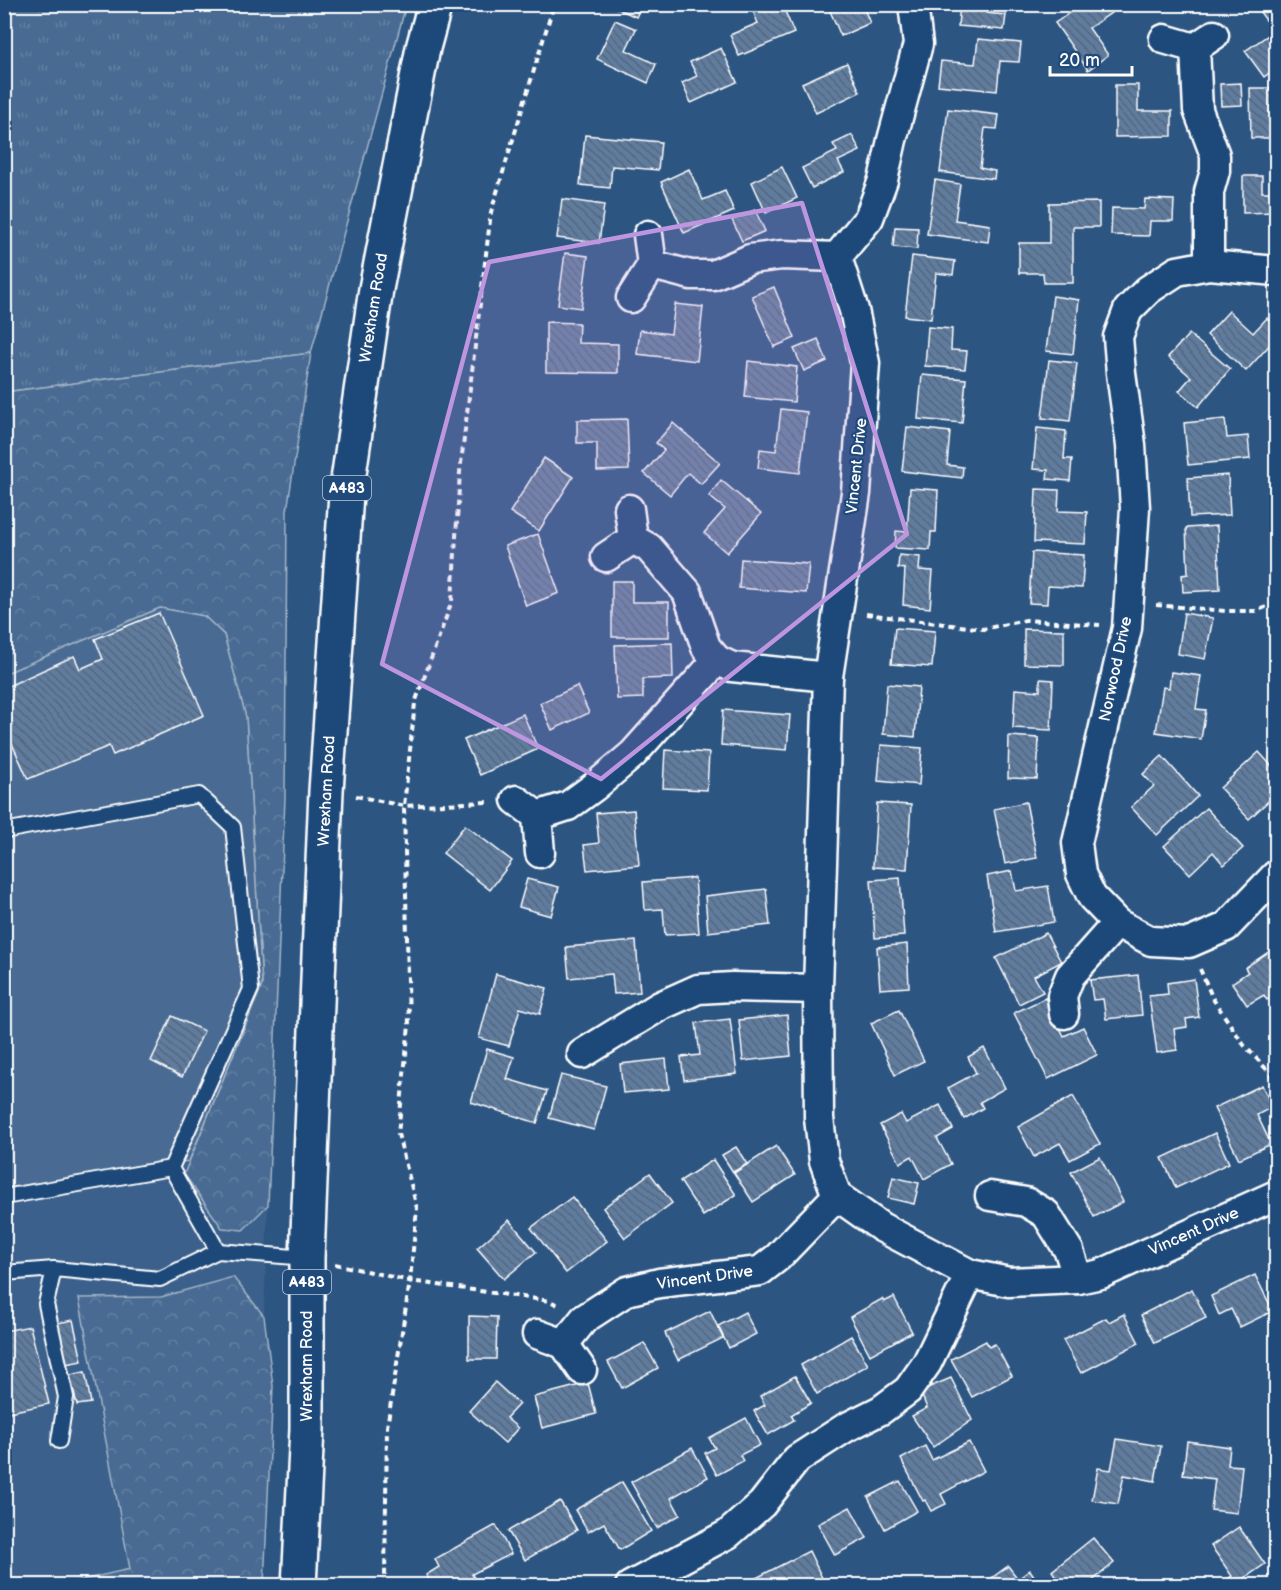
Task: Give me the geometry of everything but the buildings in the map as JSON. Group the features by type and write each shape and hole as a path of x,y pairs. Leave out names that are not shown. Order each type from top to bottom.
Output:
{"highway":[{"name":"Wrexham Road","path":"299,1586 307,1429 307,1258 326,791 346,494 376,289 423,48 435,4"}],"street":[{"path":"652,265 691,275 713,276 750,259 782,255 837,257 868,218 884,180 892,140 918,44 913,4"},
{"path":"1164,39 1204,42 1198,110 1215,155 1215,171 1209,192 1209,265"},
{"path":"631,298 652,265 648,235"},
{"name":"Vincent Drive","path":"837,257 854,310 865,363 856,493 828,678 818,989 819,1118 824,1161 837,1196 880,1227 970,1274 1010,1282 1078,1279 1101,1274 1276,1195"},
{"name":"Norwood Drive","path":"1276,272 1209,265 1177,271 1148,290 1128,310 1118,337 1131,445 1135,508 1129,615 1077,843 1081,874 1092,897 1117,923 1151,941 1189,943 1226,927 1276,875"},
{"path":"629,509 633,539"},
{"path":"606,557 633,539"},
{"path":"633,539 649,549 687,592 706,647 717,660 732,667 828,678"},
{"path":"540,853 527,808 568,806 594,787 633,754 717,660"},
{"path":"1064,1014 1062,996 1070,976 1117,923"},
{"path":"582,1054 660,1006 698,989 732,987 818,989"},
{"name":"Vincent Drive","path":"564,1344 584,1319 627,1291 659,1283 760,1270 778,1257 837,1196"},
{"path":"990,1196 1026,1202 1046,1214 1069,1251 1078,1279"},
{"path":"630,1586 728,1534 762,1504 797,1459 845,1428 881,1410 908,1390 927,1363 970,1274"},
{"path":"537,1334 564,1344 582,1370"}],"lane":[{"path":"4,831 199,795 233,827 251,989 171,1168"},
{"path":"171,1168 218,1251"},
{"path":"4,1197 171,1168"},
{"path":"4,1273 54,1269 160,1279 218,1251 307,1258"},
{"path":"54,1269 46,1304 66,1397 59,1441"}],"path":[{"path":"383,1586 387,1427 410,1281 417,1208 398,1134 409,1025 404,806 414,703 452,601 460,472 491,212 554,4"},
{"path":"838,610 983,629 1026,620 1226,610 1256,611 1276,603"},
{"path":"326,791 404,806 527,808"},
{"path":"1189,943 1213,999 1244,1045 1270,1073 1276,1085"},
{"path":"307,1258 410,1281 550,1301 584,1319"}],"highlighted area":[{"path":"802,203 907,534 601,779 382,664 489,262"}],"shaded area":[{"path":"189,1161 184,1174 243,1230 268,1205 264,1316 233,1277 161,1297 79,1299 131,1569 60,1585 5,1585 4,1188"}],"green space":[{"path":"4,5 406,5 311,353 5,392"},
{"path":"311,353 287,511 285,798 268,1205 243,1230 222,1228 184,1174 262,985 246,718 224,635 204,616 160,608 5,674 4,392"},
{"path":"160,608 204,616 224,635 246,717 262,985 189,1161 5,1188 4,674"},
{"path":"233,1277 264,1316 273,1386 264,1585 60,1585 130,1569 79,1298 161,1297"}]}
